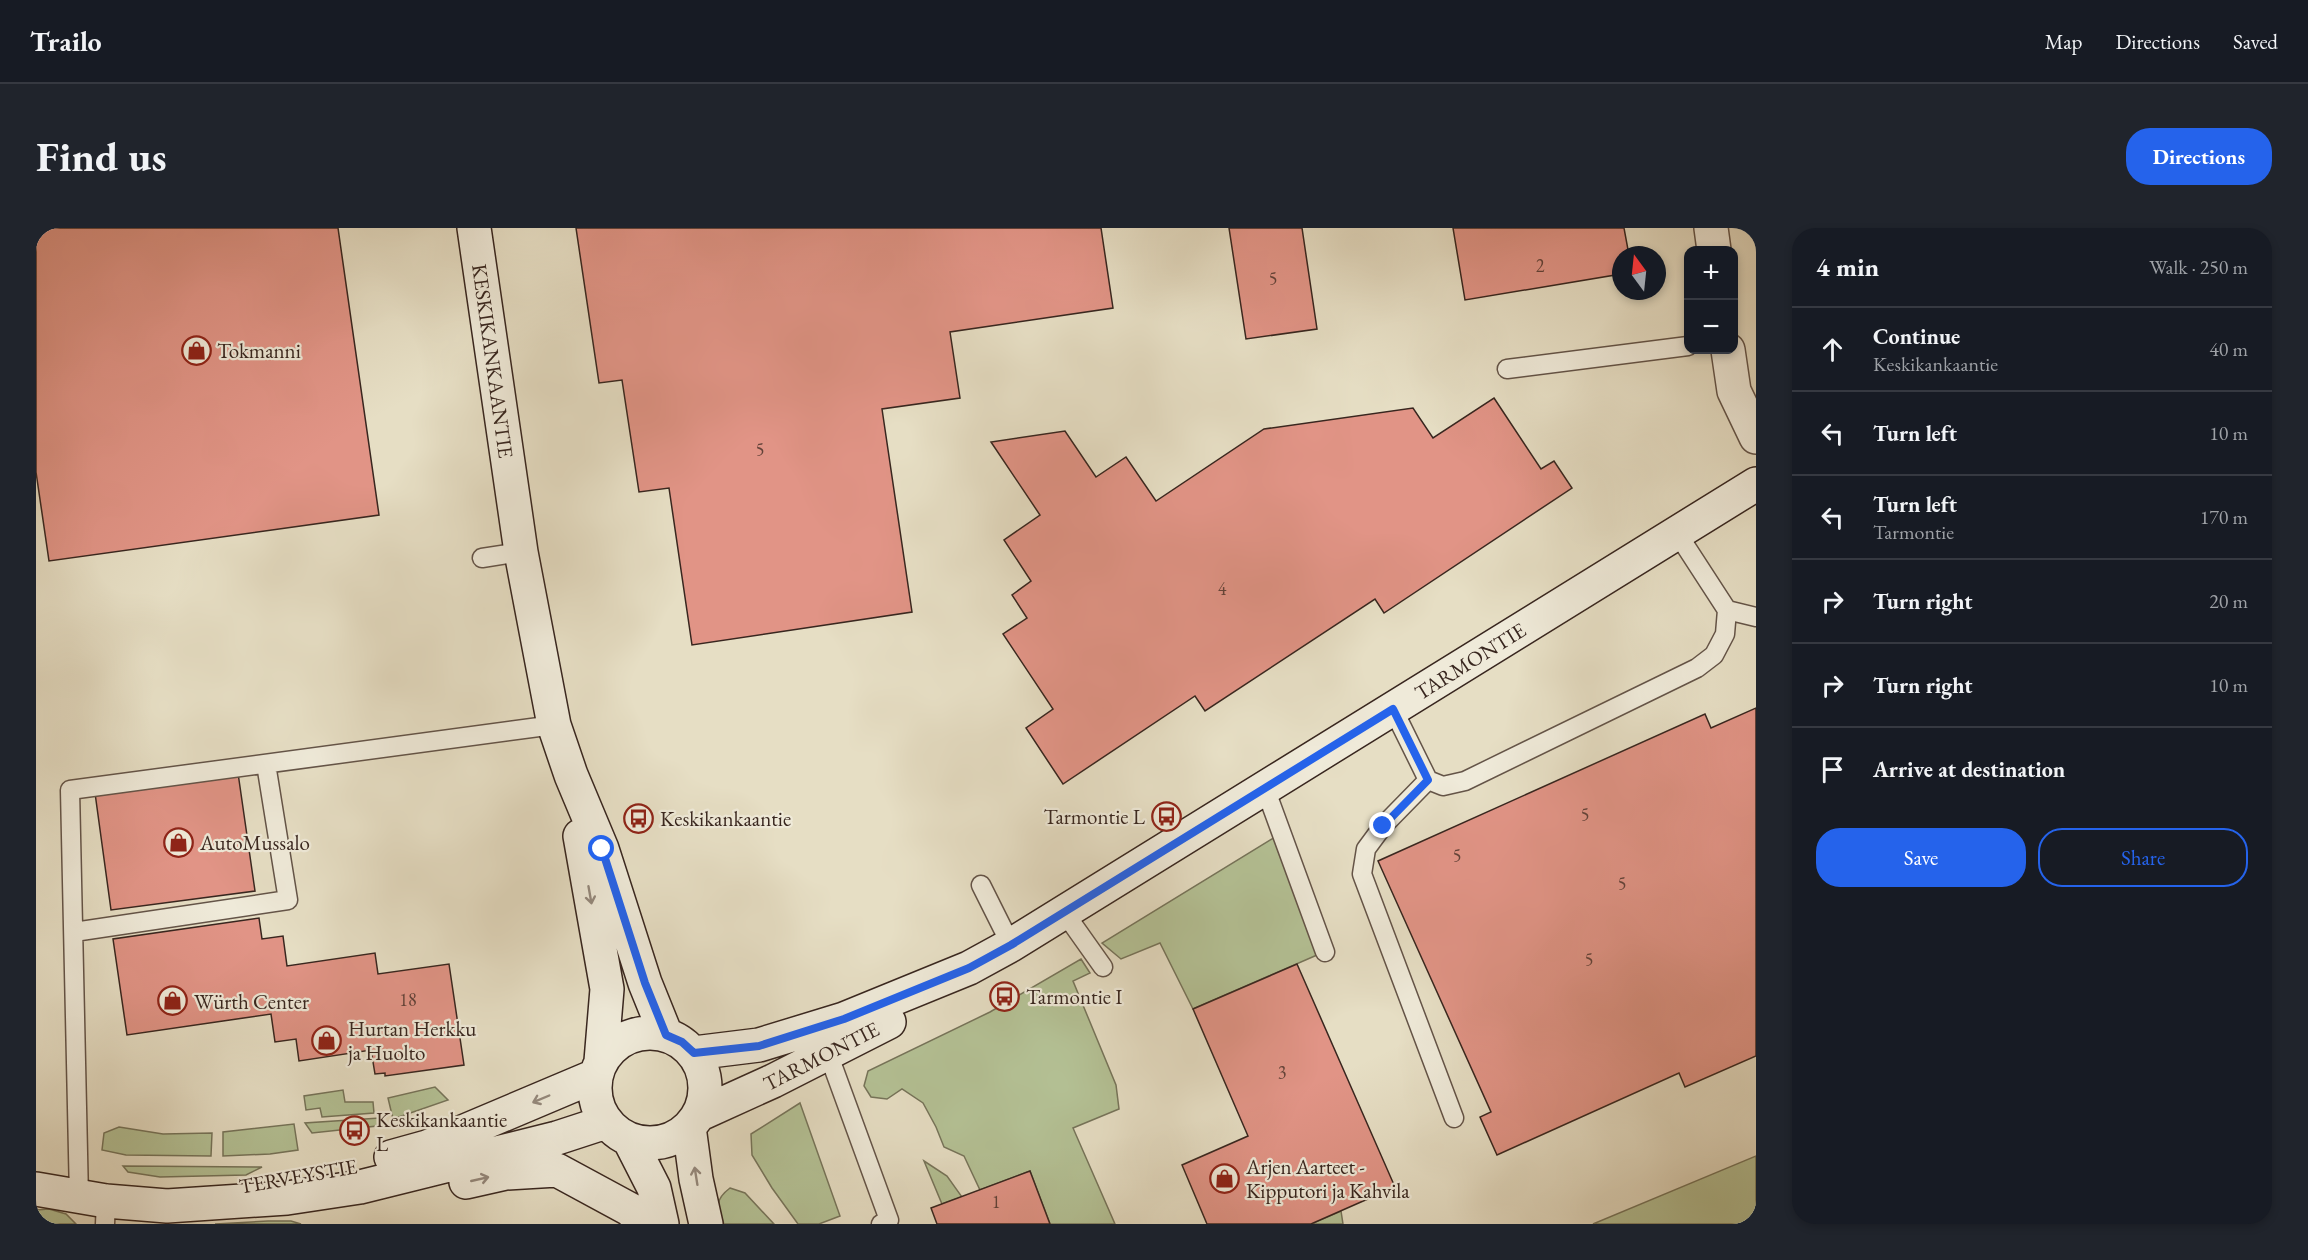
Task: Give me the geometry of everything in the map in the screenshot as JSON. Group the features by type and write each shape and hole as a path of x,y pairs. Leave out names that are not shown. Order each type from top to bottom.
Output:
{"street":[{"name":"KESKIKANKAANTIE","path":"474,228 521,552 554,725 571,775 602,849 645,983 666,1035"},
{"path":"1711,228 1713,246"},
{"path":"1729,354 1734,391 1756,437"},
{"name":"TARMONTIE","path":"694,1053 759,1046 844,1019 969,968 1011,945 1756,484"},
{"name":"KESKIKANKAANTIE","path":"571,775 607,989 598,1069"},
{"name":"TARMONTIE","path":"693,1121 927,1002 969,968"},
{"path":"617,1131 645,1143 661,1142 676,1137 693,1121 704,1101 705,1084 702,1068 694,1053 682,1042 651,1032 636,1034 610,1049 598,1069 596,1100 654,1188 662,1224"},
{"name":"TERVEYSTIE","path":"166,1210 200,1192 334,1172 427,1147 598,1069"},
{"path":"693,1121 696,1179 706,1224"},
{"name":"TERVEYSTIE","path":"166,1210 287,1198 360,1187 557,1138 617,1131"},
{"name":"TERVEYSTIE","path":"36,1189 97,1208 226,1212 347,1210 506,1173 557,1170 631,1210 642,1224"}],"lane":[{"path":"1507,369 1684,347"},
{"path":"1393,709 1428,780 1443,786 1466,781 1697,668 1714,655 1725,634 1727,610 1677,533"},
{"path":"482,558 521,552"},
{"path":"1727,610 1756,617"},
{"path":"97,1208 74,932 70,790 554,725"},
{"path":"74,932 288,900 266,764"},
{"path":"1428,780 1383,826 1366,849 1362,874 1455,1118"},
{"path":"1265,788 1279,821 1325,952"},
{"path":"981,885 1011,945"},
{"path":"1064,912 1103,967"},
{"path":"828,1053 889,1220 881,1224"}],"green space":[{"path":"1275,837 1317,955 1193,1009 1160,943 1121,959 1102,943"},
{"path":"1081,959 1090,973 1073,981 1116,1085 1119,1109 1073,1128 1115,1224 1050,1224 1030,1171 980,1190 964,1156 944,1147 923,1103 902,1089 887,1099 871,1097 864,1086 868,1071 990,1012"},
{"path":"435,1087 448,1100 393,1119 388,1098"},
{"path":"343,1090 345,1102 373,1102 374,1113 322,1117 320,1108 306,1110 304,1096"},
{"path":"800,1103 840,1216 819,1224 798,1224 752,1155 751,1134"},
{"path":"379,1118 377,1126 312,1133 305,1123"},
{"path":"294,1124 298,1150 223,1156 223,1132"},
{"path":"119,1127 163,1134 212,1133 211,1156 126,1155 102,1150 104,1133"},
{"path":"1756,1156 1756,1217 1741,1224 1593,1224"},
{"path":"924,1161 947,1176 962,1197 942,1204"},
{"path":"123,1166 262,1167 246,1175 160,1177 128,1172"},
{"path":"730,1188 745,1193 774,1224 724,1224 718,1204 721,1196"},
{"path":"49,1209 66,1214 76,1224 36,1224 36,1210"},
{"path":"1341,1211 1343,1224 1311,1224"},
{"path":"291,1221 301,1224 215,1224"}],"building":[{"name":"Tokmanni","path":"36,228 338,228 379,515 49,561 36,472"},
{"path":"576,228 1101,228 1113,308 950,332 960,398 882,409 912,612 692,645 669,488 639,492 622,380 599,383"},
{"path":"1229,228 1302,228 1317,329 1246,339"},
{"path":"1453,228 1624,228 1627,246 1612,246 1612,276 1465,300"},
{"path":"1494,398 1541,469 1554,461 1572,488 1384,613 1375,599 1205,711 1195,696 1063,784 1026,728 1053,709 1003,634 1027,618 1012,595 1031,581 1004,540 1040,515 991,442 1065,431 1096,477 1126,457 1156,501 1264,429 1413,408 1433,438"},
{"path":"1756,708 1756,1056 1685,1087 1679,1073 1497,1155 1480,1117 1491,1112 1378,861 1705,714 1711,728"},
{"path":"238,773 255,891 111,910 95,793"},
{"path":"259,918 262,939 283,936 287,966 375,953 378,974 449,964 464,1065 385,1076 385,1073 375,1074 371,1050 299,1061 296,1039 275,1042 271,1014 127,1035 113,939"},
{"path":"1297,964 1395,1187 1311,1224 1207,1224 1182,1165 1248,1136 1193,1009"},
{"path":"1030,1171 1050,1224 937,1224 931,1208"}],"place":[{"name":"Tokmanni","path":"196,350"},
{"name":"Tarmontie L","path":"1166,816"},
{"name":"Keskikankaantie","path":"639,818"},
{"name":"AutoMussalo","path":"179,842"},
{"name":"Tarmontie I","path":"1005,996"},
{"name":"Würth Center","path":"173,1001"},
{"name":"Hurtan Herkku ja Huolto","path":"327,1040"},
{"name":"Keskikankaantie L","path":"355,1131"},
{"name":"Arjen Aarteet - Kipputori ja Kahvila","path":"1225,1178"}],"route":[{"path":"602,849 645,983 666,1035 682,1042 694,1053 759,1046 844,1019 969,968 1011,945 1393,709 1428,780 1383,826"}]}
